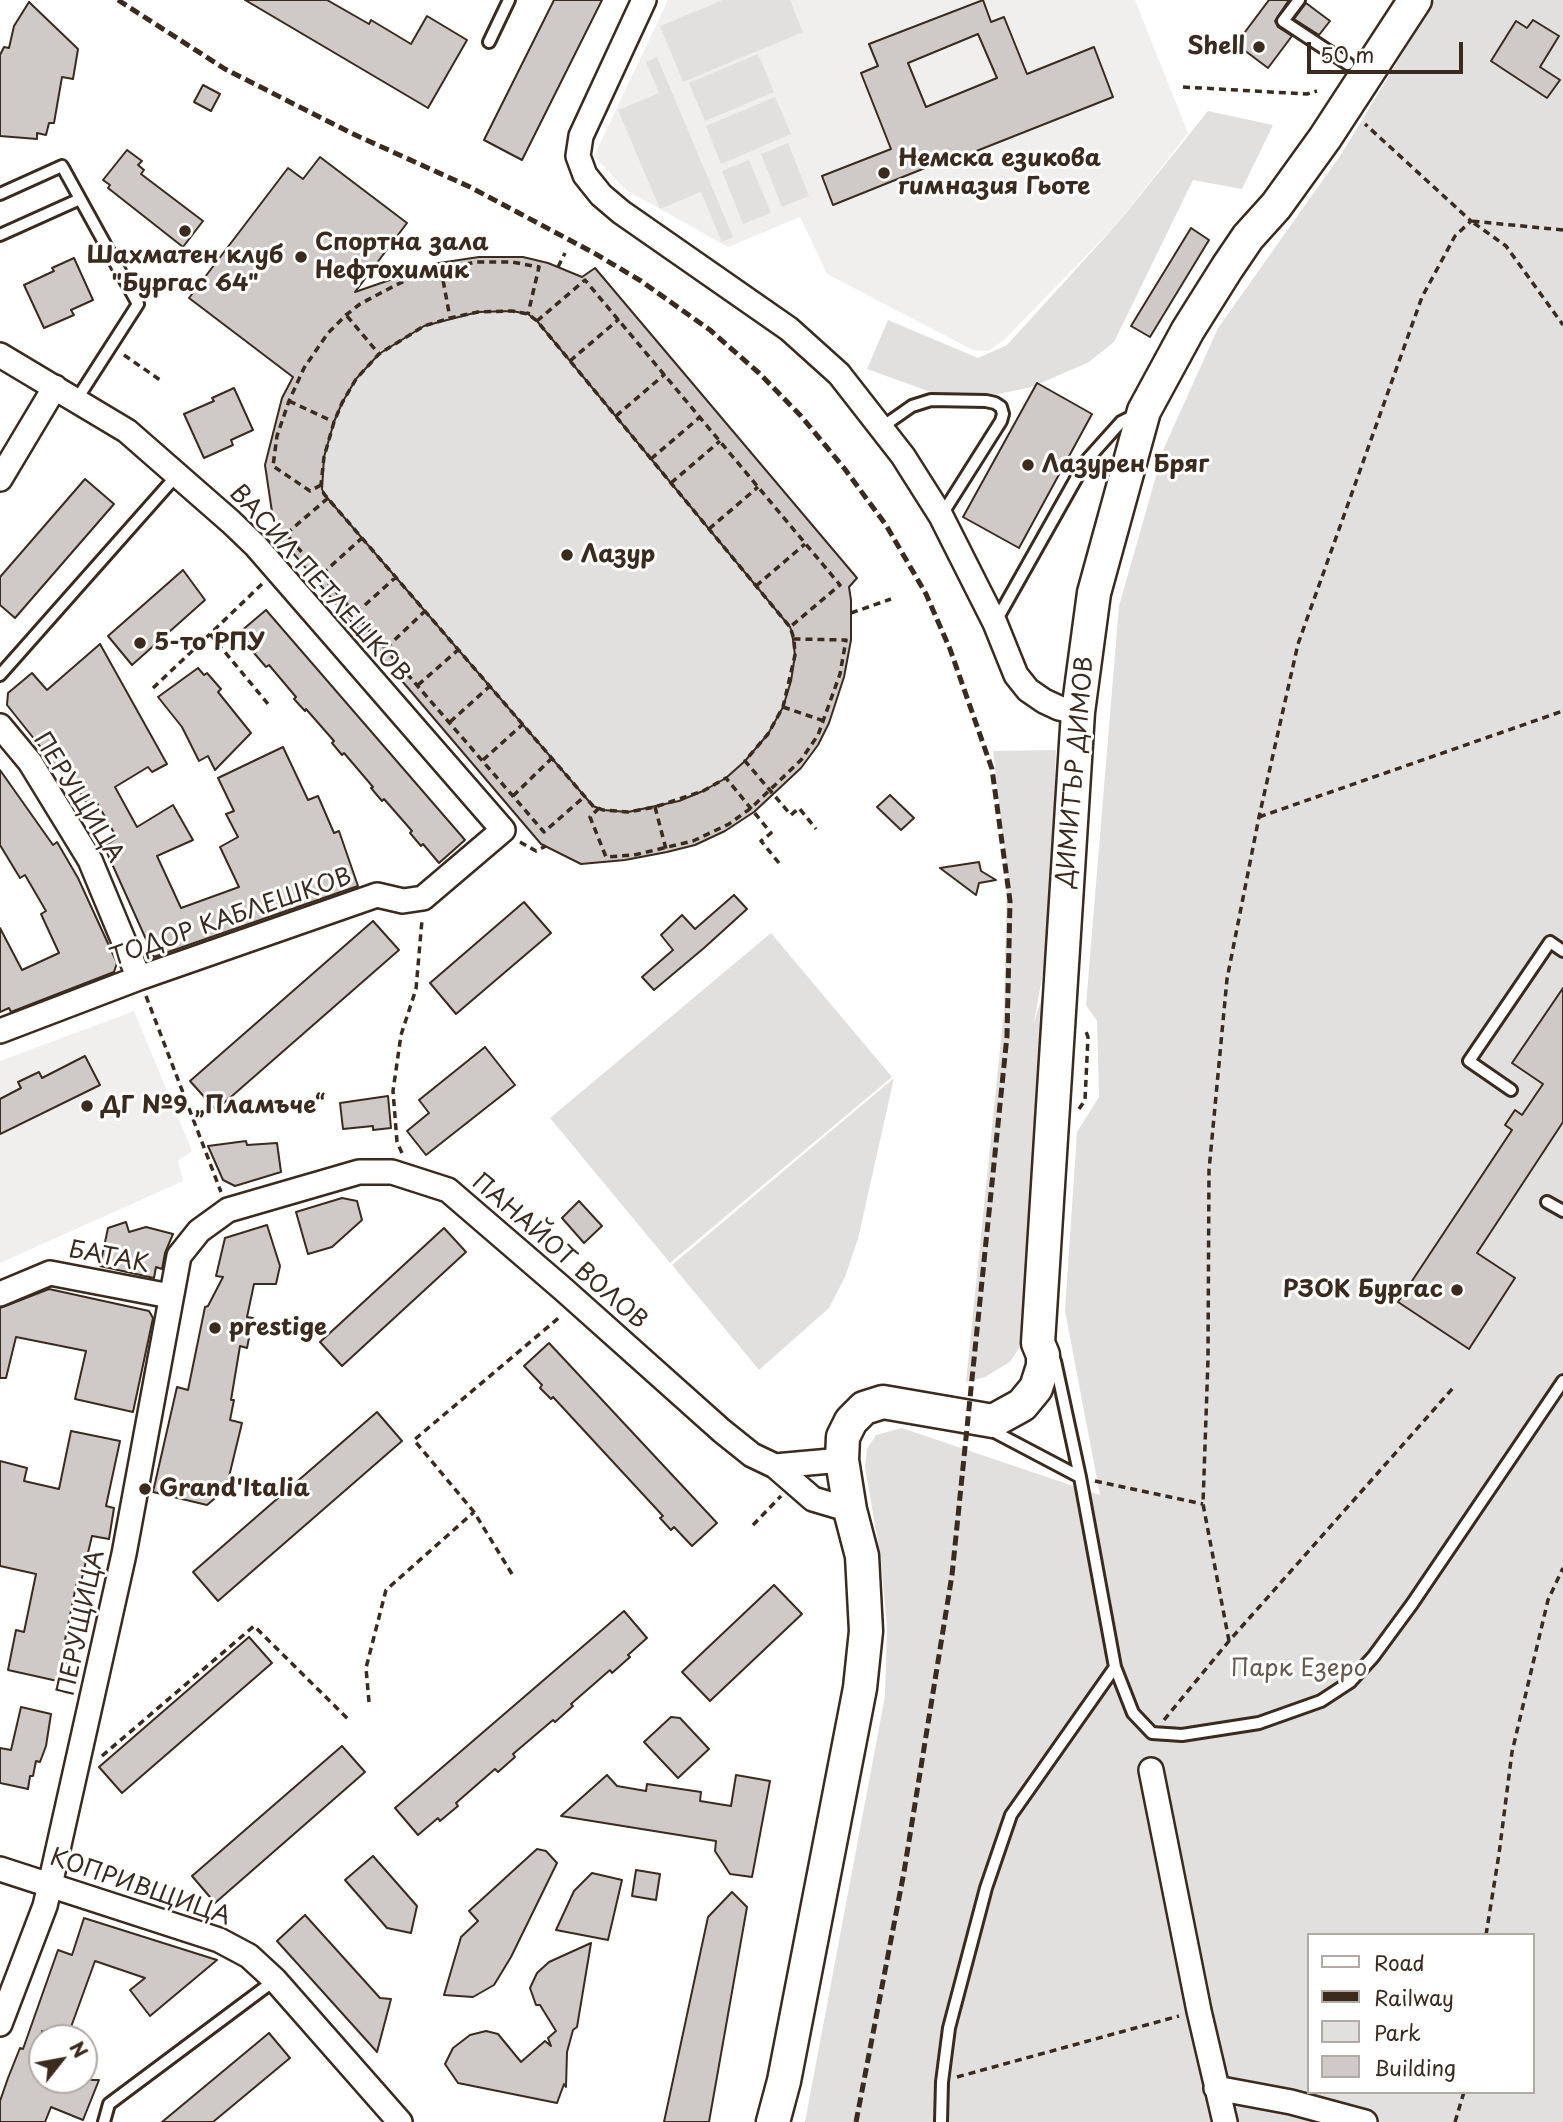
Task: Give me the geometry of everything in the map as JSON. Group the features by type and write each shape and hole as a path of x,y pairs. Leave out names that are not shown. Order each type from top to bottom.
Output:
{"main road":[{"name":"ДИМИТЪР ДИМОВ","path":"1248,237 1259,200 1388,0"},
{"name":"ДИМИТЪР ДИМОВ","path":"969,1417 1012,1389 1021,1374 1027,1353 1038,1343 1078,712 1094,593 1144,411 1188,330 1248,237 1276,206 1325,138 1415,0"},
{"path":"774,2122 860,1688 865,1618 862,1556 850,1510 842,1460 844,1437 851,1422 864,1408 883,1402 969,1417"}],"street":[{"path":"645,0 581,136 578,156 585,175 601,195 621,212 789,329 839,374 904,456 942,516 995,624 1016,675 1028,690 1059,708 1078,712"},
{"name":"ВАСИЛ ПЕТЛЕШКОВ","path":"0,355 127,431 256,546 503,830"},
{"path":"0,479 55,387"},
{"name":"ПЕРУЩИЦА","path":"0,726 30,762 90,860 139,978"},
{"path":"424,898 503,830"},
{"name":"ТОДОР КАБЛЕШКОВ","path":"0,1031 139,978 377,895 403,901 424,898"},
{"name":"ПАНАЙОТ ВОЛОВ","path":"199,1231 228,1210 359,1172 392,1172 447,1190 752,1455 775,1466 813,1499 850,1510"},
{"name":"ПЕРУЩИЦА","path":"0,2024 46,1906 124,1554 179,1256 199,1231"},
{"name":"БАТАК","path":"0,1294 50,1273 170,1296"},
{"path":"775,1466 842,1460"},
{"path":"1151,1770 1199,2011 1225,2122"},
{"name":"КОПРИВЩИЦА","path":"0,1869 219,1940 249,1956 275,1980 400,2122"},
{"path":"1216,2088 1291,2102 1365,2122"}],"lane":[{"path":"489,42 509,0"},
{"path":"1299,0 1283,21 1348,64"},
{"path":"0,194 62,166 138,304 77,400"},
{"path":"0,235 80,199"},
{"path":"882,427 912,406 932,400 986,401 1000,407 1003,414 1001,421 942,516"},
{"path":"995,624 1086,461 1121,422 1144,411"},
{"path":"0,675 178,474"},
{"path":"1511,1090 1469,1062 1550,942 1563,951"},
{"path":"1547,1202 1563,1211"},
{"path":"1038,1343 1051,1349 1055,1362 1080,1478 1115,1667 1133,1713 1153,1733 1182,1735 1259,1723 1321,1702 1350,1682 1373,1657 1412,1604 1563,1381"},
{"path":"969,1417 1080,1478"},
{"path":"941,2122 942,2082 949,2028 986,1888 1011,1815 1115,1667"},
{"path":"104,2122 109,2104 275,1980"}],"path":[{"path":"1184,87 1307,94 1317,91"},
{"path":"1361,120 1471,221 1506,246 1563,325"},
{"path":"1229,1641 1203,1504 1208,1359 1209,1170 1227,979 1259,817 1298,644 1422,297 1455,236 1471,221 1563,230"},
{"path":"558,267 565,253"},
{"path":"321,485 310,491 273,466 277,436 304,368 328,333 346,315 396,285 441,269 476,262 512,262 539,267 528,314"},
{"path":"441,269 450,318"},
{"path":"537,321 585,280 840,585 790,627"},
{"path":"779,863 761,841 771,833 726,778 703,791 655,807 628,812 599,808 585,796 328,498 321,485 324,457 334,422 356,379 379,354 424,326 478,312 512,311 528,314 537,321 790,627 795,655 783,707 768,734 745,761 791,815 799,808 817,829"},
{"path":"346,315 379,354"},
{"path":"570,361 619,319"},
{"path":"111,346 163,382"},
{"path":"616,416 665,374"},
{"path":"289,401 334,422"},
{"path":"651,459 700,417"},
{"path":"671,483 720,441"},
{"path":"709,529 758,486"},
{"path":"328,498 286,534 544,832 585,796"},
{"path":"322,574 362,538"},
{"path":"756,586 805,544"},
{"path":"153,688 277,570"},
{"path":"356,614 396,578"},
{"path":"851,613 891,599"},
{"path":"385,648 425,611"},
{"path":"210,634 268,704"},
{"path":"599,808 590,817 606,857 666,849 693,841 729,824 771,791 801,760 818,735 841,674 846,640 794,639"},
{"path":"417,685 458,650"},
{"path":"450,722 490,686"},
{"path":"783,707 824,721"},
{"path":"1259,817 1563,711"},
{"path":"482,760 523,724"},
{"path":"513,796 552,758"},
{"path":"655,807 666,849"},
{"path":"503,830 523,845 536,850 546,846"},
{"path":"411,1178 397,1142 393,1091 401,1035 416,989 424,898"},
{"path":"139,978 228,1210"},
{"path":"1074,1116 1085,1100 1088,1037 1085,1026"},
{"path":"512,1574 474,1513 414,1440 578,1302"},
{"path":"1153,1733 1229,1641 1453,1388"},
{"path":"1080,1478 1203,1504"},
{"path":"754,1525 794,1483"},
{"path":"369,1702 366,1668 386,1590 474,1513"},
{"path":"1486,1933 1512,1752 1548,1600 1563,1568"},
{"path":"102,1756 254,1626 349,1720"},
{"path":"942,2082 1199,2011"},
{"path":"1455,2122 1463,2094"}],"shaded area":[{"name":"Немска езикова гимназия Гьоте","path":"668,0 1135,0 1188,133 1118,223 1003,341 988,351 973,350 827,274 800,217 728,247 626,190 594,156"},
{"name":"ДГ №9 „Пламъче“","path":"134,1011 192,1151 178,1161 183,1181 0,1263 0,1061"}],"green space":[{"path":"723,0 790,0 803,32 683,82 660,26"},
{"name":"Парк Езеро","path":"1435,0 1563,0 1563,2122 805,2122 885,1696 887,1628 881,1560 865,1467 867,1449 876,1435 902,1428 1100,1495 1065,1311 1077,1132 1099,1097 1097,1021 1086,1005 1119,606 1164,448 1218,328 1342,153"},
{"path":"758,54 774,92 705,121 689,83"},
{"path":"657,57 733,237 722,242 701,192 660,209 618,110 659,93 646,62"},
{"path":"775,97 791,134 721,164 706,126"},
{"path":"1208,111 1273,125 1242,189 1193,180 1114,342 1089,362 1032,387 979,398 939,395 867,369 888,320 978,358 1007,345 1118,223"},
{"path":"788,143 809,196 782,207 761,154"},
{"path":"749,160 771,213 743,224 722,171"},
{"name":"Лазур","path":"479,257 523,257 548,263 582,277 595,268 857,578 849,587 851,640 844,677 829,723 818,745 801,768 754,812 725,831 695,845 625,860 581,864 541,844 276,533 265,465 282,398 307,351 344,310 400,277 439,263"},
{"path":"1056,750 1050,934 1034,1022 1062,937 1019,1348 1010,1362 985,1377 966,1382 1004,1010 1007,876 993,751"},
{"path":"771,933 892,1077 670,1263 550,1118"},
{"path":"894,1078 858,1239 845,1277 829,1308 759,1370 672,1265"}],"building":[{"path":"245,0 327,0 369,24 371,20 411,44 427,16 467,40 428,108"},
{"path":"554,0 602,0 522,160 484,140"},
{"path":"983,0 991,22 1004,17 1027,74 1094,47 1113,97 833,205 822,176 891,149 861,73 878,66 869,44","holes":["978,34 997,78 926,107 908,63"]},
{"path":"1269,0 1289,0 1275,21 1278,27 1292,36 1268,68 1236,44"},
{"path":"29,2 78,49 73,79 62,77 54,123 49,123 46,135 37,133 37,139 0,136 0,55 4,47 9,48 14,26"},
{"path":"1306,3 1330,21 1319,35 1294,19"},
{"path":"1533,20 1559,36 1540,67 1560,80 1547,98 1491,61 1516,21 1527,28"},
{"path":"203,85 220,94 211,111 194,102"},
{"path":"127,150 142,161 138,165 144,170 141,174 203,221 183,247 108,188 110,185 103,180"},
{"path":"320,157 407,223 355,292 439,263 479,257 523,257 548,263 582,277 595,268 857,578 849,587 851,640 844,677 829,723 818,745 801,768 754,812 725,831 695,845 625,860 581,864 541,844 275,532 265,465 282,398 293,377 189,298 288,168 303,179","holes":["512,311 528,314 537,321 792,632 795,655 791,681 783,707 768,734 726,778 679,801 628,812 603,810 593,806 322,489 324,457 342,403 356,379 379,354 424,326 478,312"]},
{"path":"1191,228 1209,240 1150,337 1131,326"},
{"path":"74,258 93,300 71,310 74,315 44,328 24,285"},
{"name":"Лазурен Бряг","path":"1037,383 1092,414 1019,548 963,517"},
{"path":"234,388 253,430 231,440 233,445 204,458 184,414 214,401 212,398"},
{"path":"85,479 114,504 15,618 0,605 0,577"},
{"path":"183,570 205,600 132,665 108,636"},
{"path":"266,610 465,840 439,863 423,844 421,846 410,833 412,831 384,799 382,801 344,753 342,755 332,743 334,741 294,699 296,697 269,665 266,667 254,653 256,652 240,632"},
{"path":"100,644 167,764 152,772 148,767 115,787 137,827 173,805 193,840 157,856 181,908 239,887 220,847 238,837 226,814 234,811 218,778 283,747 308,800 318,796 334,833 339,831 358,886 154,957 104,846 117,838 97,803 89,807 60,761 55,765 7,705 8,693 32,673 47,690"},
{"path":"198,668 204,675 207,673 221,689 218,692 251,733 215,770 208,756 199,761 182,727 158,697"},
{"path":"0,770 53,845 57,842 78,878 117,963 114,972 11,1012 9,1008 0,1012 0,928 22,970 59,953 41,914 46,911 25,875 20,878 0,845"},
{"path":"890,795 914,818 901,830 877,807"},
{"path":"979,862 981,871 996,880 979,883 976,895 940,868"},
{"path":"734,895 747,909 654,990 642,977 673,950 661,935 682,915 695,929"},
{"path":"524,902 551,933 456,1014 430,983"},
{"path":"373,921 399,950 216,1110 190,1081"},
{"path":"1563,988 1563,1122 1477,1253 1515,1278 1469,1349 1398,1302 1512,1130 1505,1125 1515,1110 1522,1115 1543,1084 1512,1063"},
{"path":"485,1047 515,1085 426,1155 407,1131 429,1113 419,1100"},
{"path":"85,1056 100,1085 0,1134 0,1099 21,1088 18,1082 39,1072 42,1078"},
{"path":"388,1096 391,1128 373,1130 373,1126 343,1129 340,1103"},
{"path":"246,1141 247,1145 277,1143 281,1172 235,1186 223,1180 208,1146"},
{"path":"342,1198 357,1201 362,1220 332,1247 308,1254 296,1212"},
{"path":"579,1201 602,1226 584,1243 562,1218"},
{"path":"126,1222 129,1232 146,1227 173,1234 162,1269 156,1267 154,1278 100,1266 108,1228"},
{"path":"267,1225 280,1266 276,1284 254,1284 247,1317 253,1318 247,1348 240,1346 231,1400 234,1400 230,1420 242,1423 226,1489 207,1505 153,1492 177,1387 188,1390 205,1307 223,1277 216,1276 225,1238"},
{"path":"444,1228 466,1252 342,1366 320,1342"},
{"path":"49,1289 149,1311 153,1318 133,1412 75,1399 86,1351 16,1337 6,1378 0,1378 0,1308"},
{"path":"549,1343 717,1523 692,1546 674,1527 671,1530 660,1518 663,1516 553,1397 551,1399 540,1388 542,1385 524,1366"},
{"path":"377,1412 402,1441 218,1601 193,1572"},
{"path":"71,1431 120,1441 106,1506 114,1508 109,1539 92,1536 81,1582 77,1581 65,1640 70,1641 62,1682 8,1670 16,1630 24,1632 36,1574 0,1566 0,1461 27,1468 24,1481 59,1489"},
{"path":"774,1585 802,1614 710,1701 682,1672"},
{"path":"624,1611 647,1638 628,1655 630,1657 612,1673 610,1670 555,1722 553,1720 513,1754 515,1757 498,1772 495,1769 456,1803 458,1806 418,1835 395,1808"},
{"path":"249,1637 272,1663 122,1793 99,1767"},
{"path":"21,1707 51,1714 46,1746 40,1762 36,1761 28,1789 0,1783 0,1748 11,1750"},
{"path":"671,1717 680,1718 709,1749 678,1778 644,1742"},
{"path":"342,1746 365,1772 215,1903 192,1876"},
{"path":"607,1775 617,1786 646,1791 647,1784 701,1792 700,1801 731,1806 736,1775 770,1781 752,1877 730,1874 715,1851 716,1841 561,1816"},
{"path":"537,1849 546,1851 557,1863 511,1957 494,1985 473,1997 444,1995 461,1937 478,1921 469,1911"},
{"path":"373,1856 417,1906 411,1933 387,1928 345,1880"},
{"path":"636,1870 660,1874 656,1900 632,1896"},
{"path":"592,1873 622,1880 608,1940 556,1930 574,1891"},
{"path":"732,1892 747,1907 709,2122 664,2122 708,1917"},
{"path":"305,1915 380,1998 391,1999 377,2052 277,1941"},
{"path":"84,1918 217,1960 150,2016 130,1990 145,1978 95,1961 72,2024 32,2024 58,1950 72,1955"},
{"path":"591,1943 577,2027 573,2030 567,2052 566,2087 564,2084 557,2103 458,2083 445,2064 453,2048 470,2035 486,2031 498,2034 521,2062 545,2041 551,2046 548,2038 556,2031 540,2005 536,2005 530,1988 537,1973 549,1962"},
{"path":"269,2033 290,2058 213,2122 162,2122"},
{"path":"28,2035 28,2094 93,2094 83,2120 51,2107 45,2122 0,2122 0,2101 20,2048 23,2049"}],"railway":[{"path":"118,0 225,69 351,133 470,187 594,253 641,281 710,330 759,373 801,416 886,525 926,594 950,649 992,769 1010,901 1007,1036 952,1575 904,1872 856,2122"}],"place":[{"name":"Shell","path":"1259,47"},
{"name":"Немска езикова гимназия Гьоте","path":"884,173"},
{"name":"Шахматен клуб \"Бургас 64\"","path":"185,231"},
{"name":"Спортна зала Нефтохимик","path":"301,257"},
{"name":"Лазурен Бряг","path":"1028,465"},
{"name":"Лазур","path":"567,555"},
{"name":"5-то РПУ","path":"140,643"},
{"name":"ДГ №9 „Пламъче“","path":"87,1106"},
{"name":"РЗОК Бургас","path":"1457,1290"},
{"name":"prestige","path":"215,1328"},
{"name":"Grand'Italia","path":"145,1489"}]}
